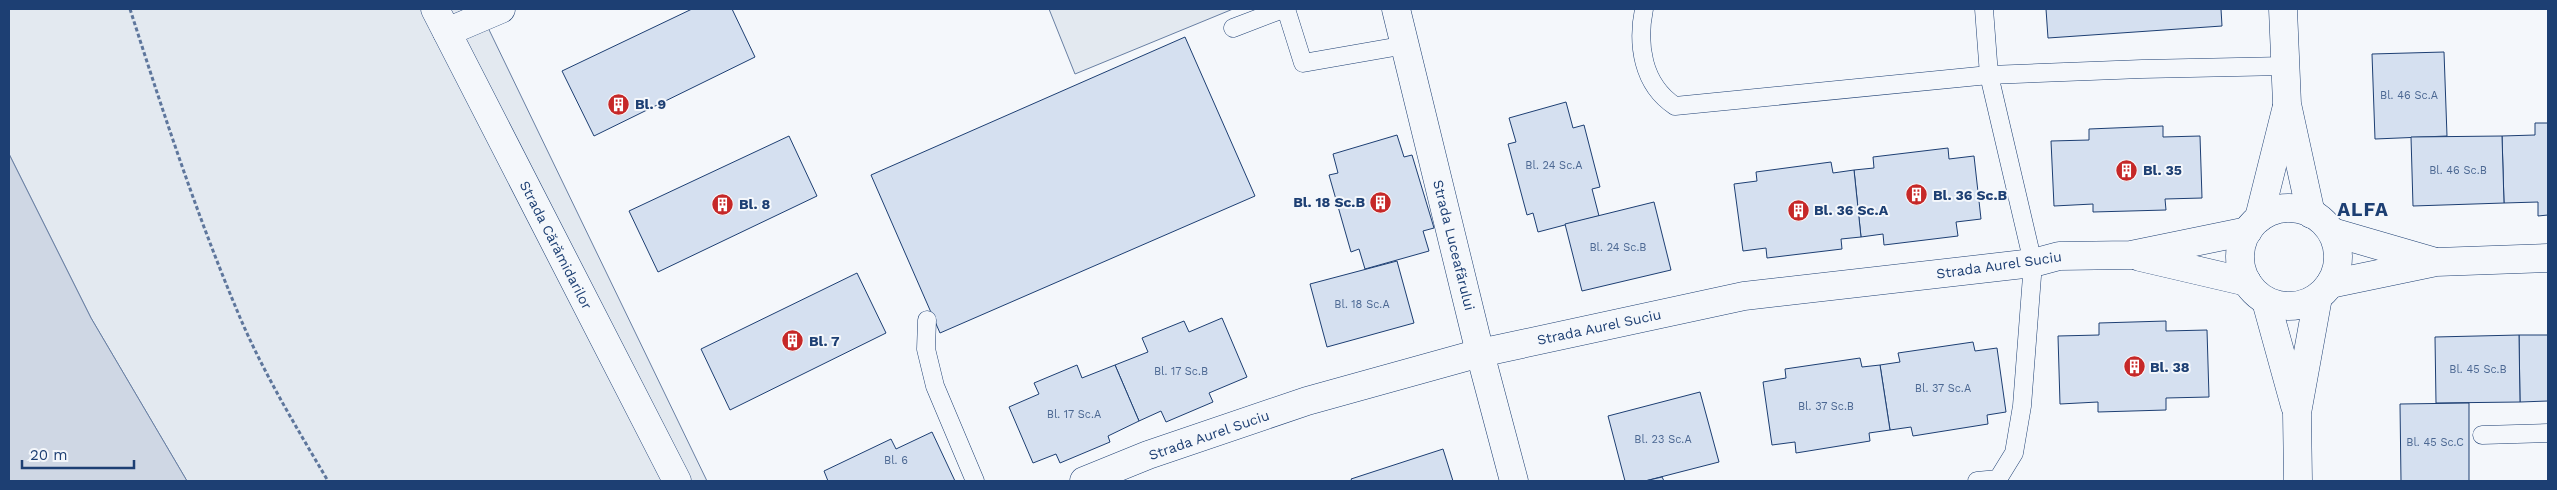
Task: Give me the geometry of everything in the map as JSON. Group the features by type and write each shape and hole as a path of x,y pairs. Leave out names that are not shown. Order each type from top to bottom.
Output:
{"street":[{"path":"441,20 502,9"},
{"name":"Strada Luceafărului","path":"1396,9 1480,353 1514,481"},
{"path":"2283,9 2287,104 2312,214"},
{"name":"Strada Cărămidarilor","path":"441,20 677,481"},
{"path":"2254,224 2287,104"},
{"path":"2297,413 2257,292 2242,274 2239,256 2243,238 2254,224 2267,212 2285,208 2303,210 2319,218 2332,232 2338,249 2337,267 2324,291 2297,413 2298,481"},
{"name":"Strada Aurel Suciu","path":"1084,481 1148,455 1308,401 1480,353 1744,296 2033,263 2059,256 2131,255 2254,224"},
{"path":"2332,232 2436,262"},
{"name":"Strada Aurel Suciu","path":"2131,255 2257,292"},
{"path":"2257,292 2283,306 2302,305 2324,291 2436,262 2548,258"}],"lane":[{"path":"1233,28 1284,9 1303,63 1406,45"},
{"path":"1644,9 1640,30 1643,58 1660,96 1675,106 1989,75 2285,66"},
{"path":"1977,481 1998,480 2014,453 2022,406 2033,263 1989,75 1984,9"},
{"path":"927,320 926,349 935,386 975,481"},
{"path":"2482,435 2548,433"}],"path":[{"path":"130,9 162,110 236,309 272,385 328,481"}],"shaded area":[{"path":"9,9 479,9 707,481 187,481 91,318 9,154"},
{"path":"1049,9 1233,9 1075,74"},
{"path":"9,154 91,318 187,481 9,481"}],"building":[{"name":"Bl. 9","path":"692,9 732,9 755,57 594,136 562,71"},
{"path":"2046,9 2221,9 2222,26 2048,38"},
{"path":"1185,37 1255,196 940,333 871,175"},
{"name":"Bl. 46 Sc.A","path":"2444,52 2447,136 2375,139 2372,54"},
{"name":"Bl. 24 Sc.A","path":"1566,102 1573,128 1584,125 1600,187 1592,189 1599,216 1538,232 1533,213 1527,215 1508,144 1516,142 1509,118"},
{"path":"2535,123 2548,123 2548,215 2538,216 2538,202 2504,203 2502,136 2535,135"},
{"name":"Bl. 35","path":"2163,126 2163,137 2200,136 2202,198 2165,199 2166,210 2093,212 2093,204 2054,206 2051,141 2089,140 2089,129"},
{"name":"Bl. 18 Sc.B","path":"1397,135 1404,157 1412,155 1434,228 1423,231 1429,251 1365,269 1359,249 1351,252 1329,175 1338,173 1333,154"},
{"name":"Bl. 8","path":"789,136 817,196 658,272 629,211"},
{"name":"Bl. 46 Sc.B","path":"2502,136 2504,203 2413,206 2411,137"},
{"name":"Bl. 36 Sc.B","path":"1948,148 1949,159 1974,156 1981,219 1956,222 1958,236 1884,245 1883,234 1861,237 1854,170 1874,168 1873,157"},
{"name":"Bl. 36 Sc.A","path":"1831,162 1833,173 1854,170 1861,237 1841,239 1842,249 1767,258 1766,248 1743,251 1734,184 1757,181 1756,172"},
{"name":"Bl. 24 Sc.B","path":"1654,202 1671,270 1582,291 1565,224"},
{"name":"Bl. 18 Sc.A","path":"1397,261 1414,323 1327,347 1310,284"},
{"name":"Bl. 7","path":"857,273 886,333 730,410 701,349"},
{"name":"Bl. 17 Sc.B","path":"1222,318 1247,377 1209,393 1213,402 1166,422 1161,411 1139,421 1115,365 1148,352 1142,338 1184,321 1189,332"},
{"name":"Bl. 38","path":"2166,321 2166,331 2207,330 2209,397 2166,398 2166,410 2098,412 2098,402 2060,404 2058,336 2099,335 2099,323"},
{"path":"2519,335 2548,335 2548,401 2520,402"},
{"name":"Bl. 45 Sc.B","path":"2519,335 2520,402 2436,403 2435,337"},
{"name":"Bl. 37 Sc.A","path":"1973,342 1975,351 1997,348 2006,412 1987,415 1988,424 1913,436 1911,427 1890,430 1880,365 1900,362 1898,353"},
{"name":"Bl. 37 Sc.B","path":"1860,358 1862,367 1880,365 1890,430 1869,433 1870,441 1796,453 1795,442 1772,445 1763,382 1786,378 1785,369"},
{"name":"Bl. 17 Sc.A","path":"1077,365 1082,378 1115,365 1139,421 1108,436 1110,442 1060,463 1056,454 1033,463 1009,407 1039,394 1034,383"},
{"name":"Bl. 23 Sc.A","path":"1700,392 1719,462 1645,481 1625,481 1608,416"},
{"name":"Bl. 45 Sc.C","path":"2469,403 2469,481 2401,481 2400,404"},
{"name":"Bl. 6","path":"932,432 955,481 828,481 824,471 891,439 896,449"},
{"path":"1443,449 1453,481 1352,481 1351,479"},
{"path":"1662,477 1664,481 1645,481"}],"place":[{"name":"Bl. 9","path":"619,104"},
{"name":"Bl. 35","path":"2127,170"},
{"name":"Bl. 36 Sc.B","path":"1917,195"},
{"name":"Bl. 18 Sc.B","path":"1381,202"},
{"name":"Bl. 8","path":"723,204"},
{"name":"Bl. 36 Sc.A","path":"1798,210"},
{"name":"Bl. 7","path":"793,341"},
{"name":"Bl. 38","path":"2134,367"}],"district":[{"name":"ALFA","path":"2363,209"}]}
